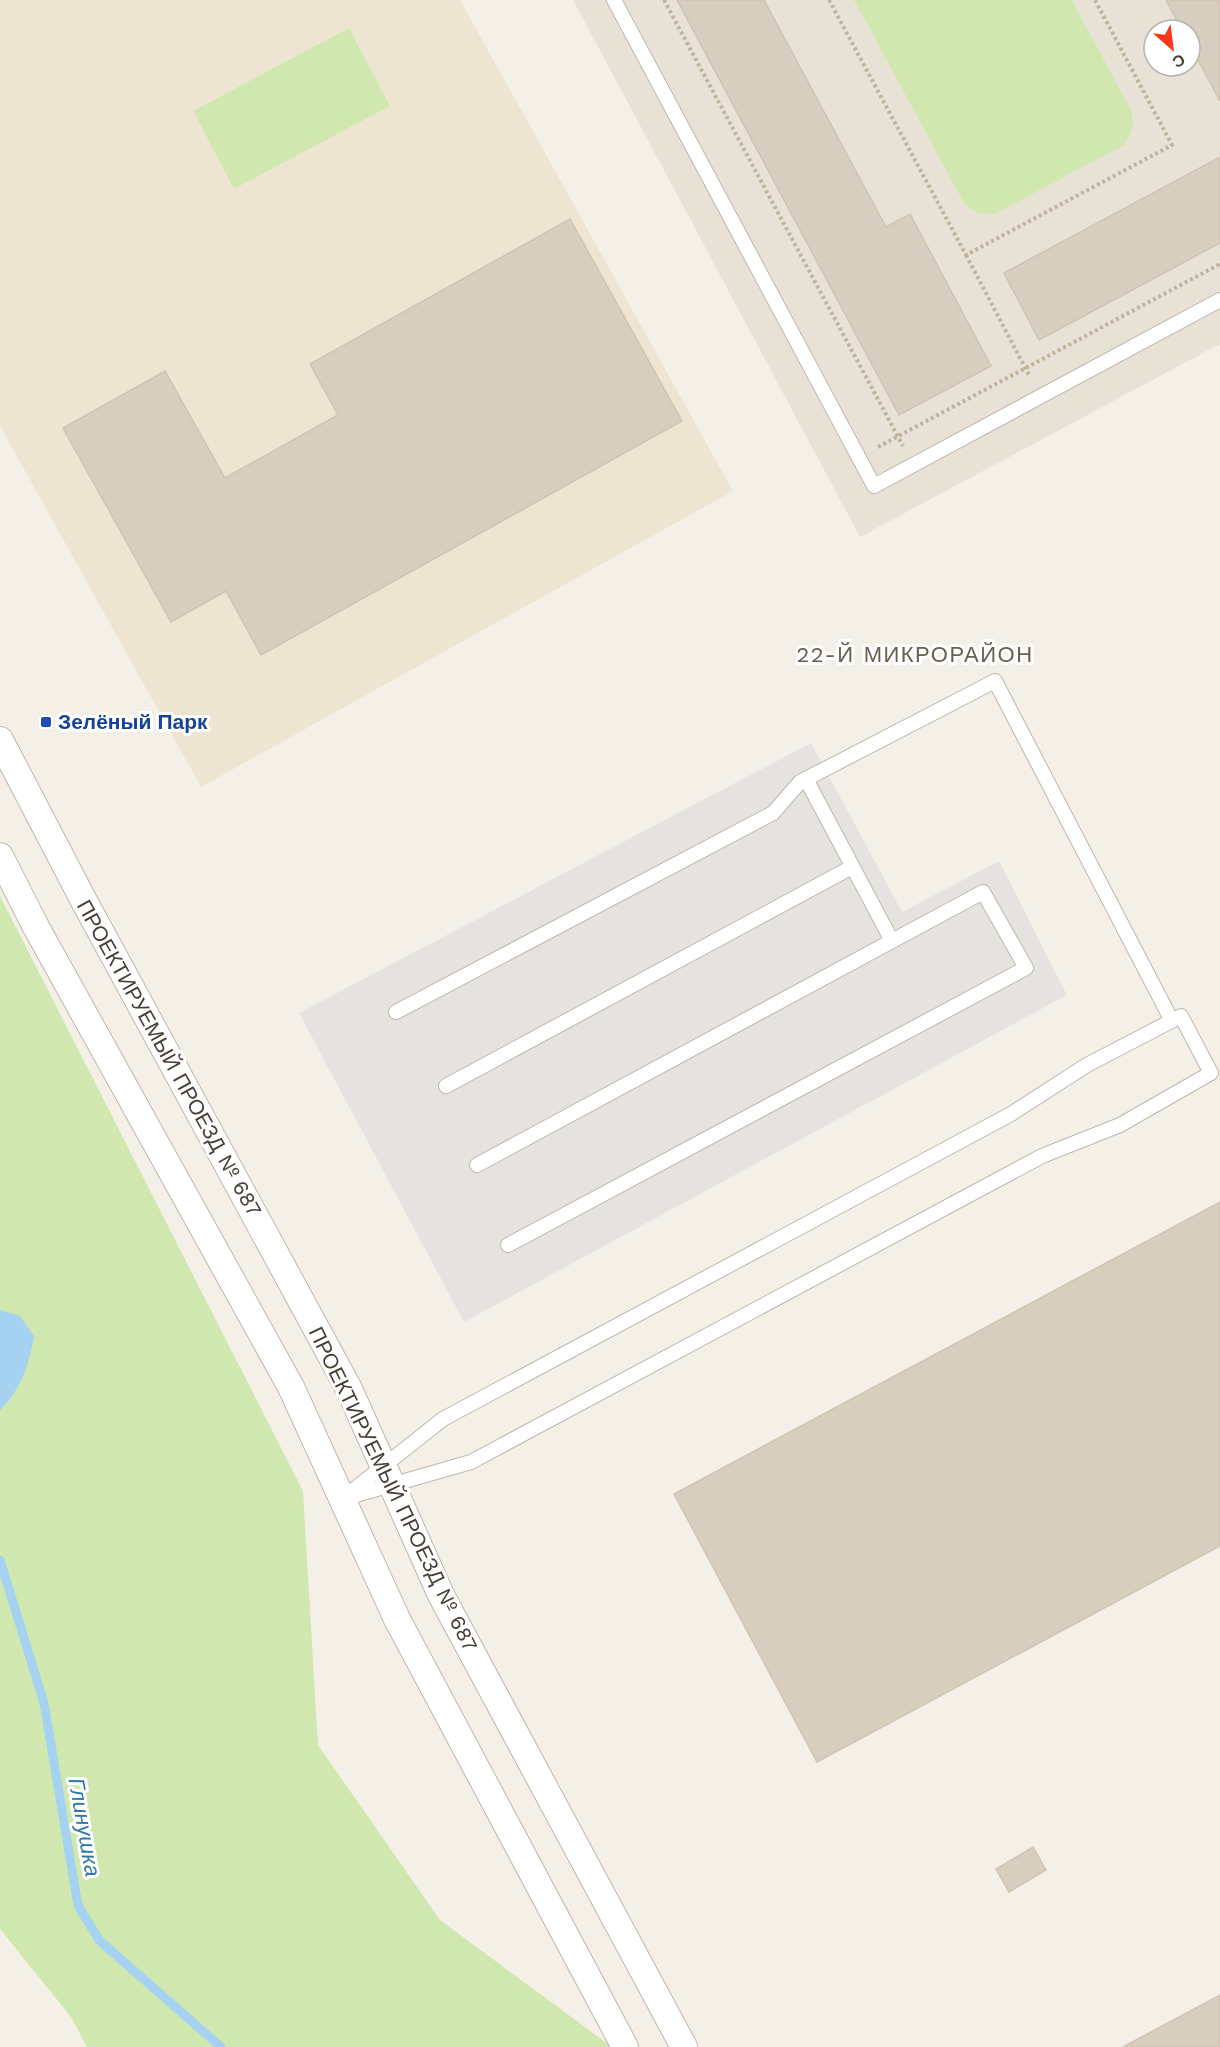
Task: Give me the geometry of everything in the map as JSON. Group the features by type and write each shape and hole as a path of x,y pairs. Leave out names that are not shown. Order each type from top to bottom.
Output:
{"street":[{"name":"ПРОЕКТИРУЕМЫЙ ПРОЕЗД № 687","path":"0,740 84,901 349,1389 441,1595 684,2047"},
{"path":"0,856 36,927 291,1387 397,1619 626,2047"}],"lane":[{"path":"614,0 874,486 1220,300"},
{"path":"396,1012 773,813 800,782 995,681 1172,1021"},
{"path":"806,780 892,941"},
{"path":"446,1086 852,867"},
{"path":"477,1165 983,892 1026,968 508,1245"},
{"path":"342,1499 388,1475 444,1419 1011,1114 1087,1065 1181,1016 1211,1073 1120,1125 1042,1156 471,1462 388,1475 342,1499"}],"path":[{"path":"664,0 914,465"},
{"path":"829,0 1041,397"},
{"path":"966,255 1172,144 1095,0"},
{"path":"859,458 1220,264"}],"shaded area":[{"path":"0,0 460,0 733,491 201,787 0,426"},
{"path":"573,0 1220,0 1220,344 860,537"},
{"path":"811,743 902,912 999,861 1067,995 464,1322 299,1013"}],"green space":[{"path":"854,0 1072,0 1132,112 1131,133 1124,145 995,214 978,213 965,205"},
{"path":"349,28 390,106 234,189 193,111"},
{"path":"0,896 303,1491 318,1745 440,1920 612,2047 87,2047 71,2017 0,1929"}],"water":[{"path":"0,1310 20,1316 34,1336 23,1376 7,1403 0,1410"}],"building":[{"path":"677,0 764,0 886,227 910,214 991,366 899,415"},
{"path":"1166,0 1220,0 1220,101 1202,67 1202,18 1176,18"},
{"path":"1220,157 1220,243 1039,340 1004,273"},
{"path":"570,219 682,421 261,655 226,591 171,622 63,428 165,371 225,478 338,415 310,364"},
{"path":"1220,1202 1220,1546 817,1762 674,1494"},
{"path":"1033,1847 1046,1870 1009,1892 996,1869"},
{"path":"1220,1995 1220,2047 1123,2047"}],"waterway":[{"name":"Глинушка","path":"0,1560 44,1703 78,1906 100,1941 221,2047"}],"place":[{"name":"Зелёный Парк","path":"46,722"}],"district":[{"name":"22-Й МИКРОРАЙОН","path":"915,654"}]}
